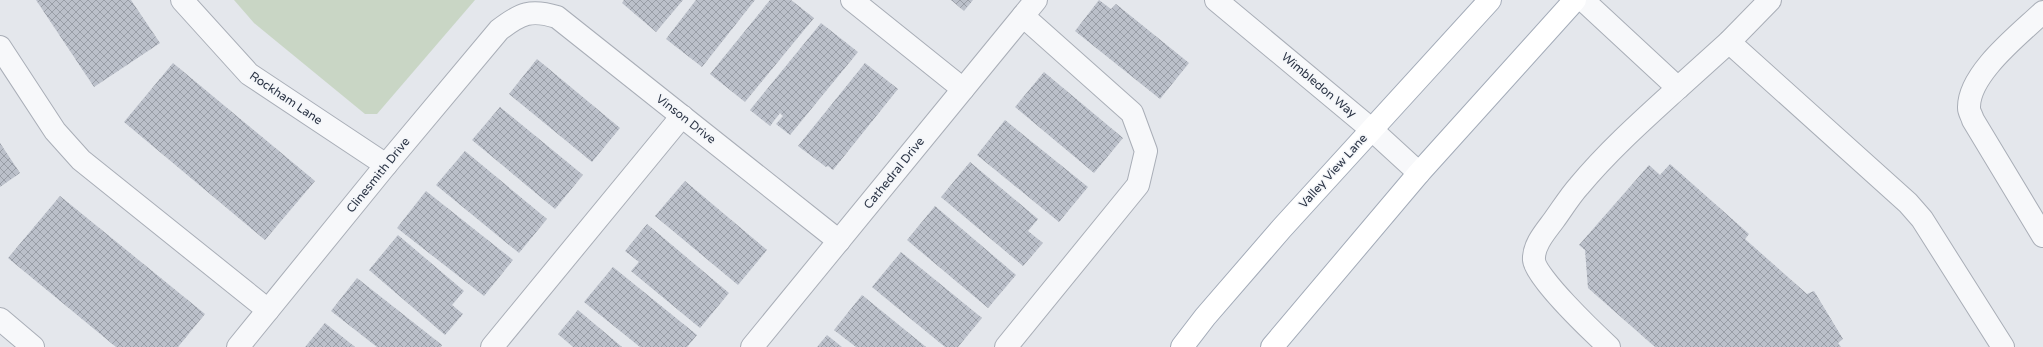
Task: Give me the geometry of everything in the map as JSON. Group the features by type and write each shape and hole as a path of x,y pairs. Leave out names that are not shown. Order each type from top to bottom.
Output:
{"main road":[{"name":"Valley View Lane","path":"1182,347 1246,270 1371,129 1490,0"},
{"path":"1272,347 1419,172 1575,0"}],"street":[{"name":"Rockham Lane","path":"182,0 249,74 386,165"},
{"path":"852,0 963,89"},
{"name":"Wimbledon Way","path":"1216,0 1371,129 1419,172"},
{"path":"1583,0 1678,88"},
{"path":"1609,347 1572,310 1538,271 1534,260 1536,248 1542,236 1578,186 1606,156 1729,42 1770,0"},
{"path":"1006,347 1138,185 1146,151 1132,113 1029,8"},
{"name":"Cathedral Drive","path":"752,347 1029,8"},
{"name":"Clinesmith Drive","path":"238,347 386,165 499,30 514,18 537,9"},
{"name":"Vinson Drive","path":"537,9 557,17 839,241"},
{"path":"2043,12 1990,65 1976,82 1971,96 1969,109 1973,120 2043,236"},
{"path":"1729,42 1908,203 1922,219 2003,347"},
{"path":"0,47 55,131 81,160 268,310"},
{"path":"492,347 682,116"},
{"path":"0,319 33,347"}],"green space":[{"path":"234,0 475,0 377,114 365,114 254,23"}],"building":[{"path":"36,0 131,0 160,43 94,87"},
{"path":"624,0 683,0 656,32 622,3"},
{"path":"696,0 755,0 702,67 666,39"},
{"path":"770,0 791,0 814,18 745,102 710,74"},
{"path":"951,0 973,0 964,11"},
{"path":"1099,0 1111,9 1116,4 1189,63 1160,99 1075,31"},
{"path":"821,23 858,52 790,135 776,124 783,116 780,113 770,126 750,110"},
{"path":"537,59 620,128 592,162 509,94"},
{"path":"173,63 315,181 265,240 124,122"},
{"path":"865,63 898,89 833,170 828,166 826,167 798,146"},
{"path":"1044,72 1123,138 1094,173 1015,107"},
{"path":"500,107 583,175 555,209 472,140"},
{"path":"1005,120 1088,187 1059,222 977,155"},
{"path":"0,143 20,173 0,187"},
{"path":"465,151 547,219 519,253 436,185"},
{"path":"970,162 1038,219 1028,231 1043,243 1023,266 941,197"},
{"path":"1670,164 1749,234 1745,239 1807,294 1814,291 1843,339 1838,343 1841,347 1655,347 1588,288 1585,250 1579,245 1649,165 1660,175"},
{"path":"685,181 767,250 738,285 655,216"},
{"path":"426,191 513,260 484,296 397,228"},
{"path":"60,196 205,314 178,347 116,347 8,258"},
{"path":"935,206 1016,275 988,308 907,240"},
{"path":"647,224 729,293 700,328 631,271 639,262 625,251"},
{"path":"398,235 464,291 452,305 463,314 445,335 369,270"},
{"path":"901,252 982,318 958,347 945,347 872,287"},
{"path":"613,267 697,335 687,347 640,347 584,302"},
{"path":"357,278 442,345 441,347 377,347 331,311"},
{"path":"862,295 926,347 856,347 834,330"},
{"path":"578,310 622,347 573,347 558,334"},
{"path":"325,323 355,347 305,347"},
{"path":"827,335 842,347 817,347"}]}
